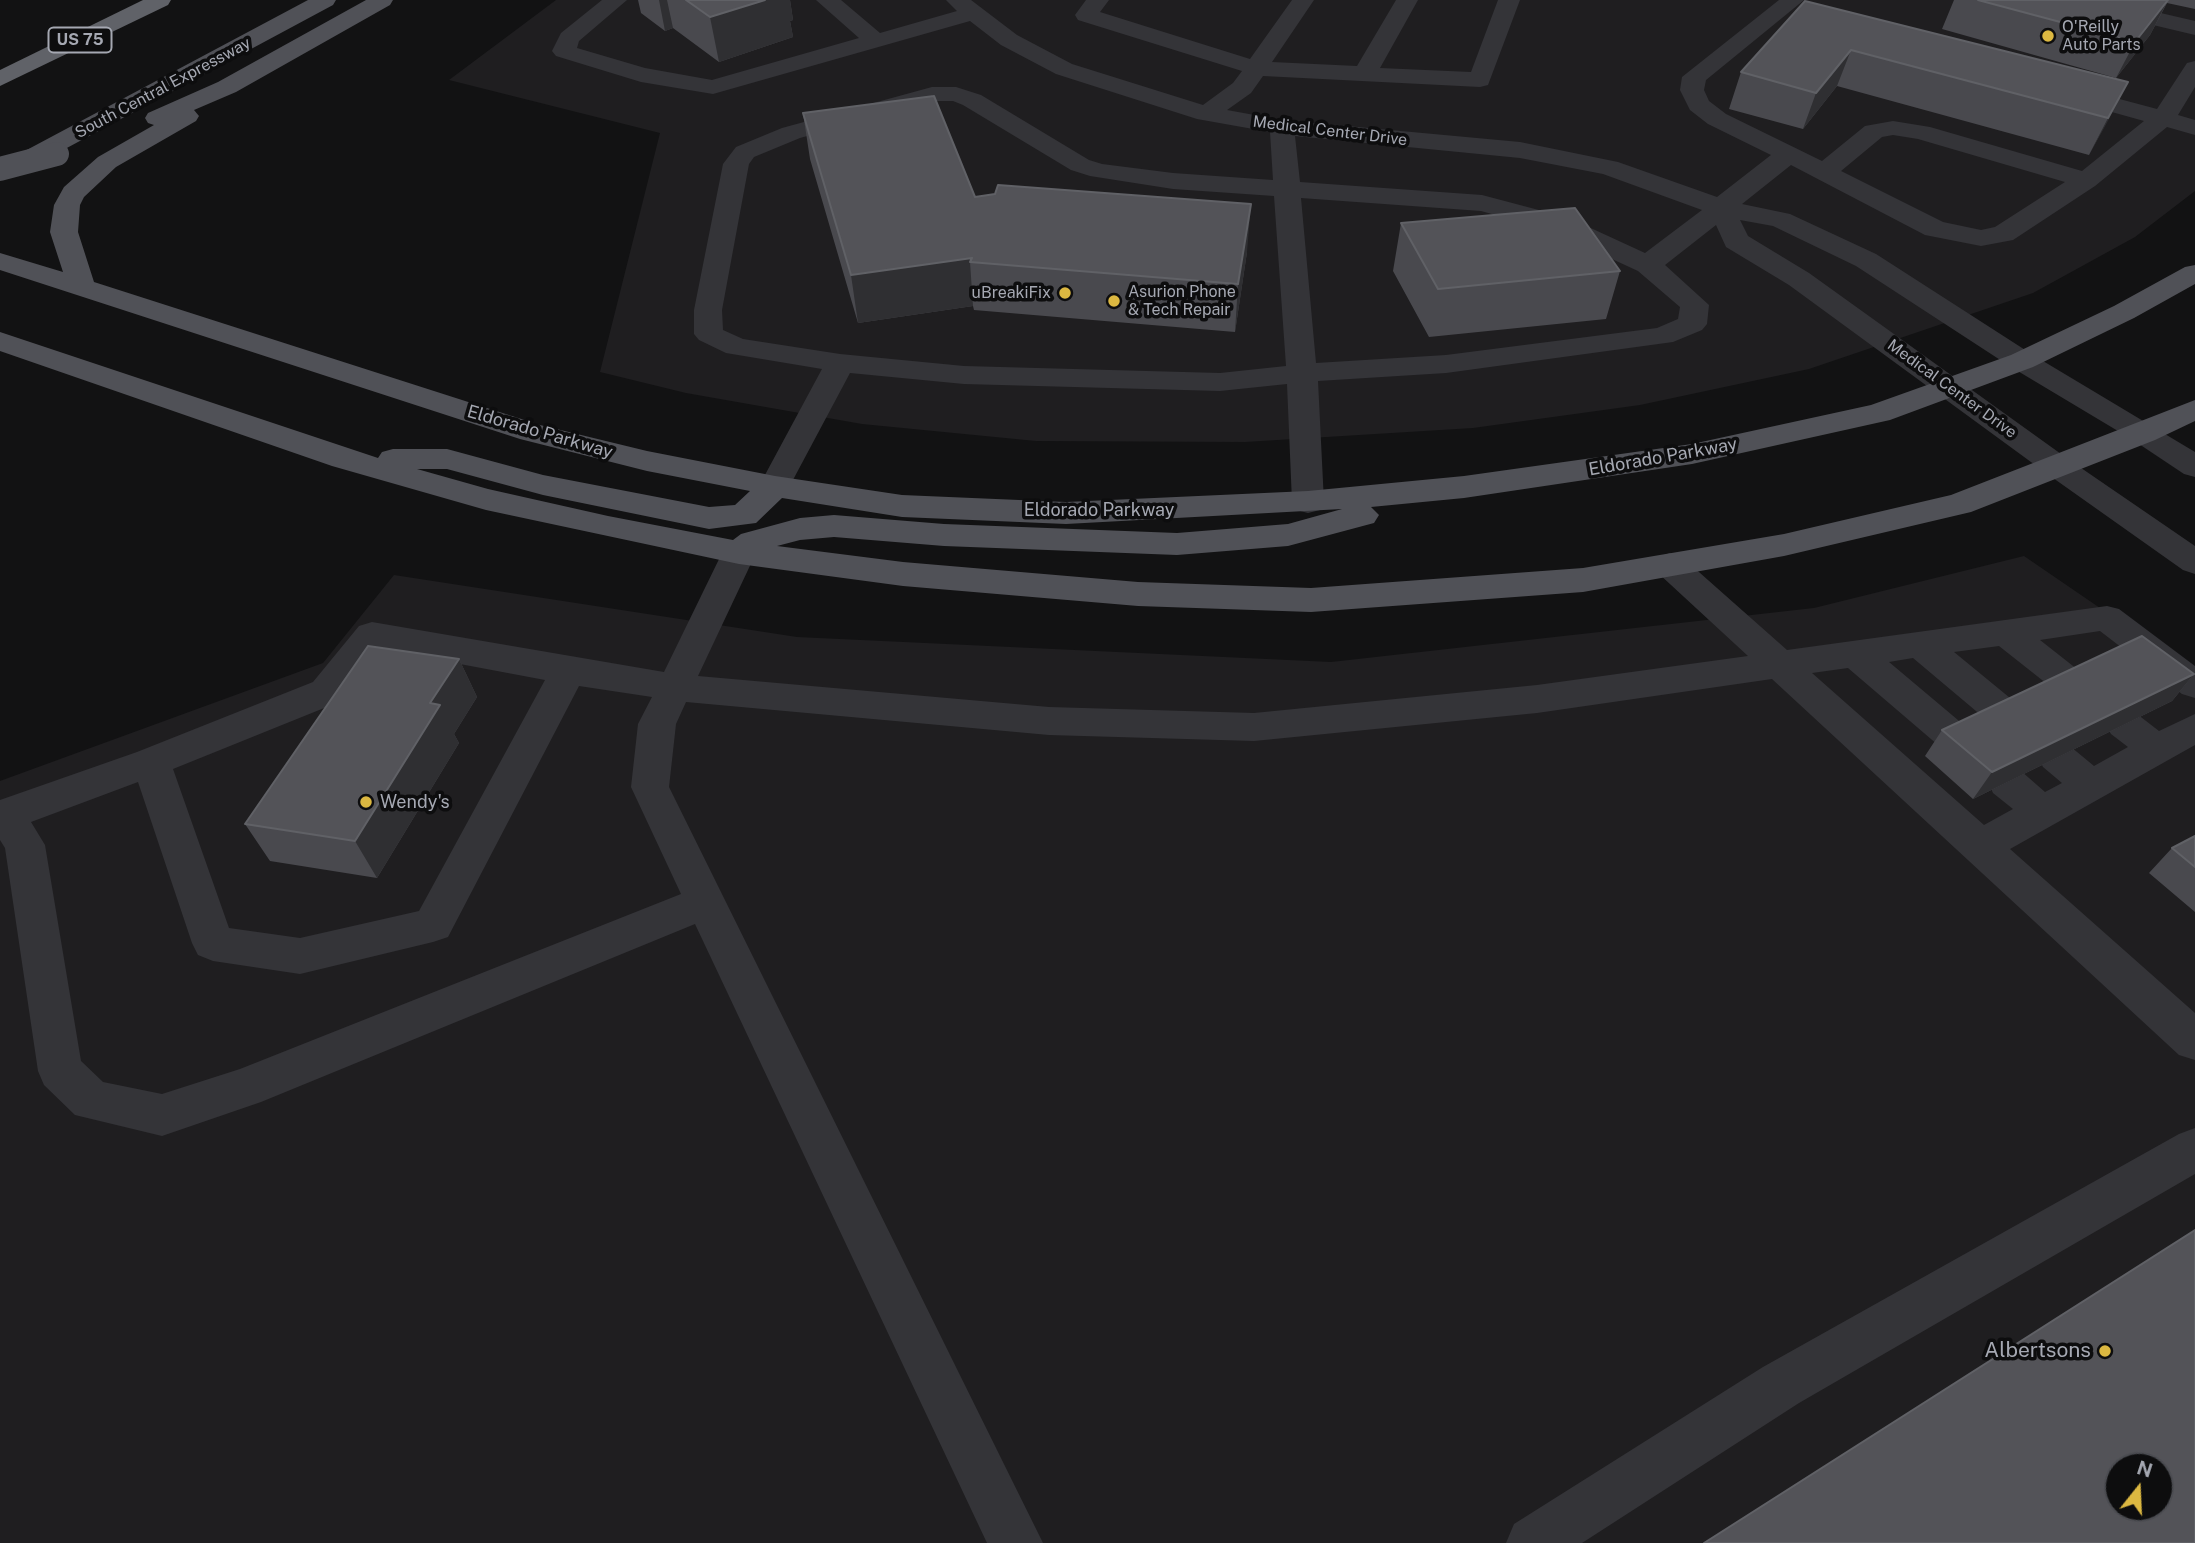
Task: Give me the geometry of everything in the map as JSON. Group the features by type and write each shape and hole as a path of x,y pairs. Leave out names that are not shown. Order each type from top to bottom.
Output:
{"highway":[{"name":"US 75","path":"0,79 160,0"}],"main road":[{"name":"South Central Expressway","path":"0,172 324,0"},
{"name":"South Central Expressway","path":"227,87 382,0"},
{"path":"0,160 92,147 227,87"},
{"path":"82,289 64,232 67,205 73,193 107,162 188,116 227,87"},
{"path":"0,172 57,154"},
{"name":"Eldorado Parkway","path":"0,261 531,432 647,461 775,486 902,506 1066,513 1308,502 1464,487 1692,454 1879,413 2022,361 2124,313 2195,273"},
{"path":"0,341 344,459 485,499 739,553 903,574 1138,594 1311,600 1584,580 1784,545 1959,504 2144,433 2195,409"},
{"path":"344,459 447,459 543,485 709,518 744,515 775,486"},
{"path":"739,553 753,542 774,536 800,529 834,526 944,535 1177,544 1288,535 1464,487"}],"street":[{"path":"617,0 569,38 564,51 641,75 713,87 877,42 965,7"},
{"path":"827,0 877,42"},
{"path":"1098,0 1086,15 1255,68 1480,80 1509,0"},
{"path":"1206,114 1242,88 1303,0"},
{"path":"1365,73 1407,0"},
{"path":"2077,0 2195,29"},
{"name":"Medical Center Drive","path":"965,7 1009,40 1064,69 1206,114 1282,127 1520,150 1609,167 1722,208 1781,220 1866,260 2022,361 2144,433 2195,467"},
{"path":"1793,10 1694,77 1692,90 1699,105 1717,119 1935,229 1981,238 2003,234 2087,180 2162,118 2195,68"},
{"path":"2044,85 2195,128"},
{"path":"932,94 956,94 972,100 1080,165 1099,171 1172,181 1482,203 1559,224 1648,265 1695,305 1692,324 1663,336 1446,364 1302,373 1220,382 964,375 840,363 736,347 709,334 708,310 736,164 745,152 791,133 932,94"},
{"path":"1282,127 1302,373 1308,502"},
{"path":"1824,172 1874,131 1894,128 1921,132 2087,180"},
{"path":"1648,265 1789,154"},
{"name":"Medical Center Drive","path":"1722,208 1736,241 1800,279 2057,466 2195,562"},
{"path":"775,486 840,363"},
{"path":"739,553 657,724 650,787 1016,1543"},
{"path":"1670,565 2195,1041"},
{"path":"706,902 245,1088 162,1115 92,1100 60,1071 25,845 3,815 151,762 326,692 372,635 568,671 674,687 1049,721 1254,727 1537,699 2107,618 2195,685"},
{"path":"2007,633 2074,686"},
{"path":"1922,646 2008,717"},
{"path":"1857,655 1958,741"},
{"path":"151,762 213,943 300,956 433,926 568,671"},
{"path":"2124,724 2156,749"},
{"path":"1980,846 2195,728"},
{"path":"2057,757 2091,785"},
{"path":"2007,782 2042,812"},
{"path":"1533,1543 1781,1385 2195,1149"}],"shaded area":[{"path":"556,0 2195,0 2195,191 2135,237 2033,293 1809,369 1640,405 1473,428 1245,442 1036,441 862,424 686,393 600,372 660,133 449,80"},
{"path":"2024,556 2195,673 2195,1543 0,1543 0,781 323,663 394,575 797,637 1331,662 1814,608"}],"building":[{"path":"686,0 765,0 710,17"},
{"path":"1978,0 2168,0 2135,42"},
{"path":"1805,1 2128,82 2108,118 1851,50 1816,93 1741,72"},
{"path":"934,96 975,197 995,194 998,185 1251,204 1238,284 970,262 972,258 851,275 803,113"},
{"path":"1575,208 1620,271 1438,289 1401,223"},
{"path":"2142,636 2194,674 1992,772 1942,730"},
{"path":"368,646 459,659 430,703 440,705 355,841 245,824"},
{"path":"2195,836 2195,867 2172,848"},
{"name":"Albertsons","path":"2195,1230 2195,1543 1704,1543"}],"place":[{"name":"O'Reilly Auto Parts","path":"2048,36"},
{"name":"uBreakiFix","path":"1065,293"},
{"name":"Asurion Phone & Tech Repair","path":"1114,301"},
{"name":"Wendy's","path":"366,802"},
{"name":"Albertsons","path":"2105,1351"}]}
